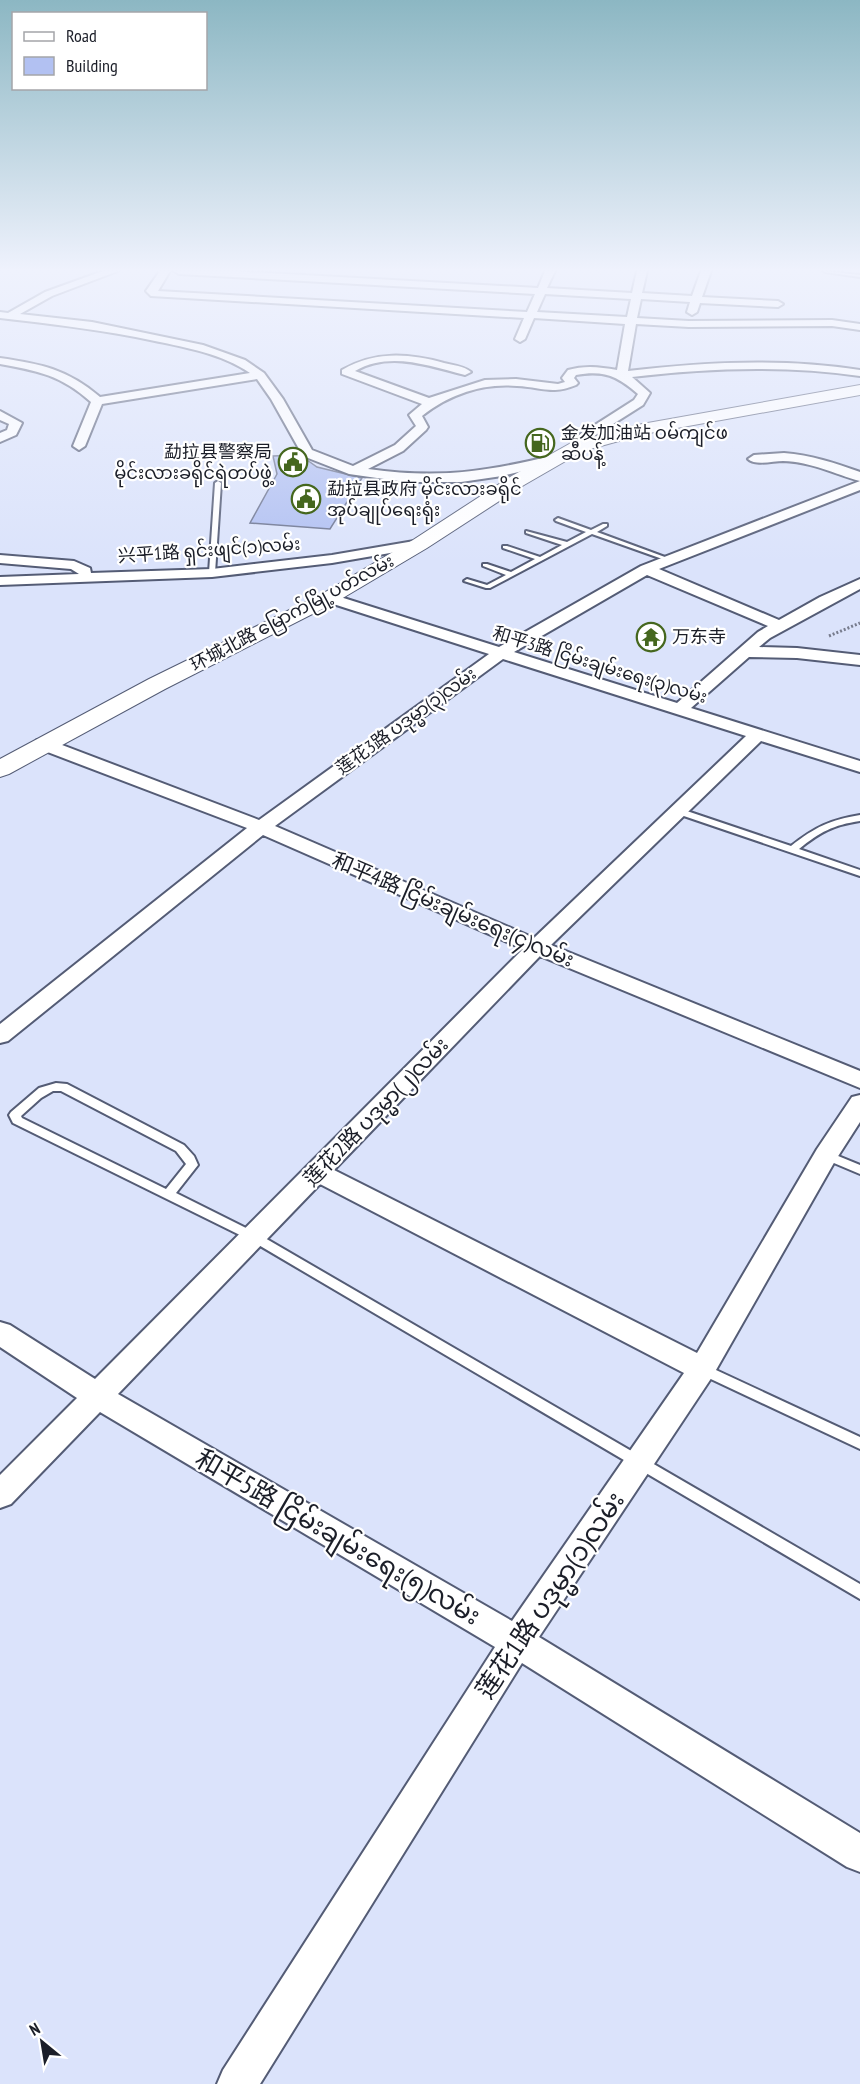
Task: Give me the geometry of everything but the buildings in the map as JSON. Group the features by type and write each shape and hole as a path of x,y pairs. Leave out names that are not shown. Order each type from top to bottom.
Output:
{"street":[{"path":"35,368 63,374 97,401"},
{"path":"250,368 260,375 277,399 307,453 354,471 405,478 461,478 490,474 555,459"},
{"path":"355,368 346,372 431,403"},
{"path":"452,368 465,372"},
{"path":"622,368 622,375"},
{"path":"354,471 399,448 422,427 415,415 437,398 485,383 516,382 559,388 572,383 568,378 572,372 583,369 622,375 691,368"},
{"path":"835,368 860,373"},
{"path":"97,401 260,375"},
{"path":"577,447 577,442 639,402 644,393 622,375"},
{"name":"环城北路 မြောက်မြို့ပတ်လမ်း","path":"1,767 157,684 328,598 420,544 517,481 577,447 642,429 860,390"},
{"path":"79,446 97,401"},
{"path":"0,415 16,423 12,432 0,438"},
{"path":"754,459 784,456 804,458 823,462 860,477"},
{"name":"莲花3路 ပဒုမ္မာ(၃)လမ်း","path":"0,1036 261,827 500,654 646,569 860,485"},
{"name":"兴平1路 ရှင်းဖျင်(၁)လမ်း","path":"0,581 212,573 332,559 420,544"},
{"path":"0,548 50,555 81,568 93,578"},
{"path":"0,559 74,565"},
{"path":"646,569 778,625"},
{"path":"679,710 778,625 860,583"},
{"name":"和平3路 ငြိမ်းချမ်းရေး(၃)လမ်း","path":"328,598 860,767"},
{"path":"745,652 797,653 860,660"},
{"name":"莲花2路 ပဒုမ္မာ(၂)လမ်း","path":"0,1495 99,1397 537,947 758,735"},
{"name":"和平4路 ငြိမ်းချမ်းရေး(၄)လမ်း","path":"44,744 261,827 537,947 860,1080"},
{"name":"莲花1路 ပဒုမ္မာ(၁)လမ်း","path":"237,2084 517,1642 702,1369 826,1155 860,1103"},
{"path":"317,1172 702,1369"},
{"name":"和平5路 ငြိမ်းချမ်းရေး(၅)လမ်း","path":"0,1333 99,1397 517,1642 860,1854"}],"lane":[{"path":"212,573 218,483"},
{"path":"558,520 670,560"},
{"path":"467,581 488,587 605,525"},
{"path":"528,532 569,545"},
{"path":"505,547 542,559"},
{"path":"486,565 512,575"},
{"path":"678,812 860,873"},
{"path":"792,850 822,826 860,818"},
{"path":"168,1195 192,1164 180,1148 63,1086 56,1085 47,1088 15,1115 23,1124 168,1195 254,1237 860,1592"},
{"path":"826,1155 860,1170"},
{"path":"702,1369 860,1443"}],"place":[{"name":"金发加油站 ဝမ်ကျင်ဖ ဆီပန့်","path":"540,443"},
{"name":"勐拉县警察局 မိုင်းလားခရိုင်ရဲတပ်ဖွဲ့","path":"293,462"},
{"name":"勐拉县政府 မိုင်းလားခရိုင် အုပ်ချုပ်ရေးရုံး","path":"306,499"},
{"name":"万东寺","path":"651,637"}]}
